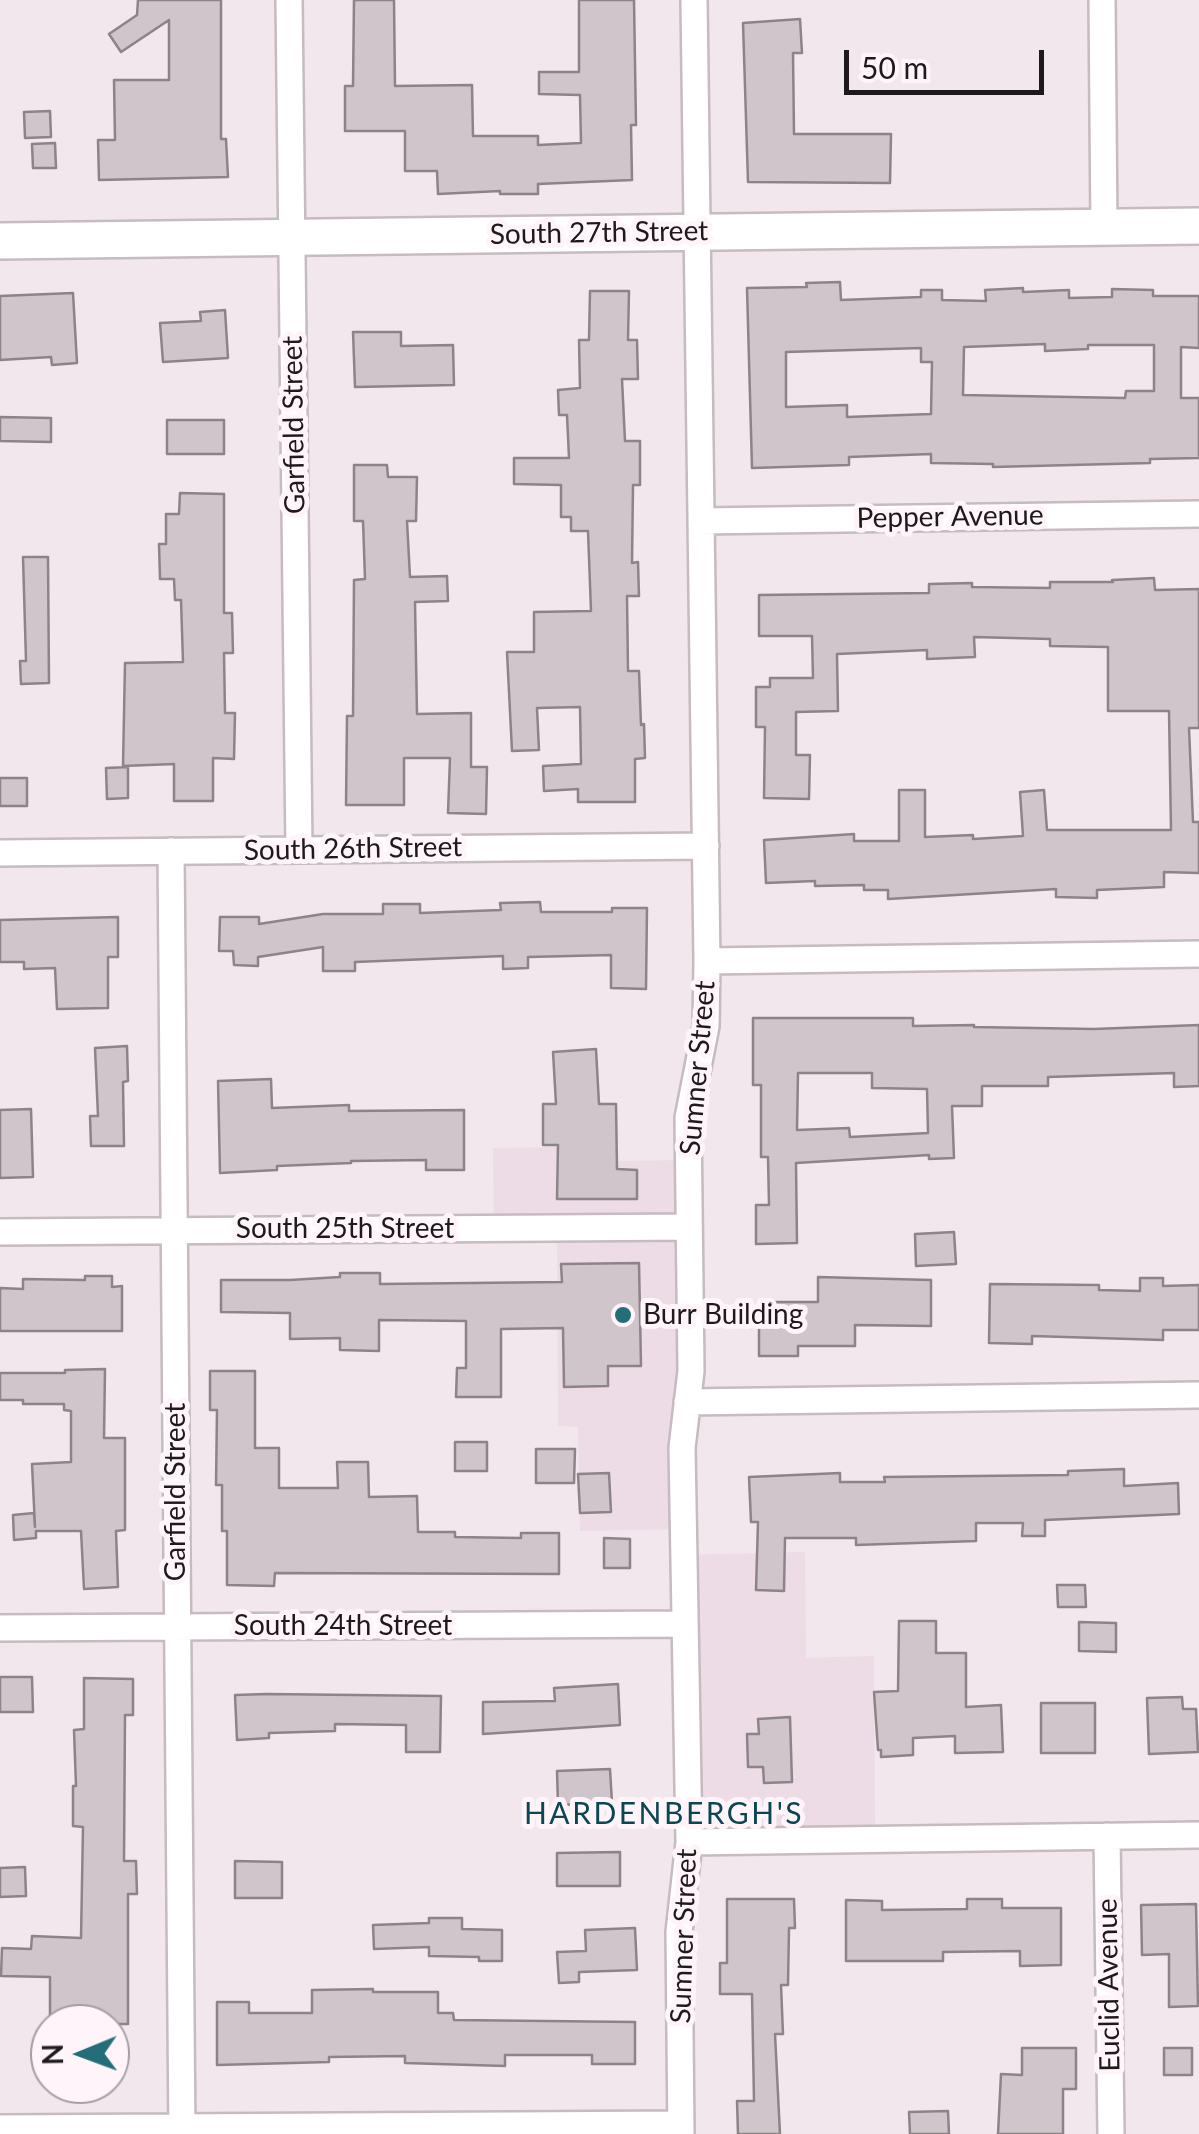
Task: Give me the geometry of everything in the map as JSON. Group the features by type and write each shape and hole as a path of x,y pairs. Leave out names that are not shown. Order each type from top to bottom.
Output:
{"main road":[{"name":"South 27th Street","path":"0,241 1199,226"}],"street":[{"name":"Garfield Street","path":"289,0 299,850"},
{"name":"Sumner Street","path":"681,2129 679,1932 689,1842 682,1448 691,1371 688,1118 706,1026 707,961 694,0"},
{"path":"1102,0 1104,227"},
{"name":"Pepper Avenue","path":"701,520 1199,514"},
{"name":"South 26th Street","path":"0,853 706,846"},
{"name":"Garfield Street","path":"171,851 182,2130"},
{"path":"707,961 1199,954"},
{"name":"South 25th Street","path":"0,1232 690,1226"},
{"path":"687,1402 1199,1395"},
{"name":"South 24th Street","path":"0,1628 685,1624"},
{"path":"689,1842 1199,1835"},
{"name":"Euclid Avenue","path":"1107,1836 1110,2134"},
{"path":"0,2128 681,2129"}],"shaded area":[{"path":"564,1147 565,1162 689,1160 684,1529 580,1531 578,1427 558,1426 557,1228 494,1228 493,1148"},
{"path":"805,1552 806,1658 874,1656 875,1839 689,1842 684,1555"}],"building":[{"path":"138,0 221,0 221,139 226,139 228,177 99,180 98,140 115,140 114,80 169,80 169,20 121,52 109,34 137,15"},
{"path":"354,0 394,0 395,86 472,85 473,136 538,136 538,145 581,143 580,95 539,94 539,72 579,72 579,0 634,0 636,125 631,125 632,180 538,184 538,194 438,194 437,171 405,171 405,131 345,131 345,86 353,86"},
{"path":"800,19 802,53 793,53 794,134 891,134 890,183 748,182 743,23"},
{"path":"50,111 51,137 25,138 24,112"},
{"path":"55,143 56,168 33,168 32,144"},
{"path":"840,282 841,300 921,297 921,290 942,290 942,300 986,301 985,290 1023,288 1023,292 1069,290 1069,298 1112,297 1112,289 1153,290 1153,296 1199,296 1199,348 1181,347 1181,398 1199,398 1199,458 993,467 931,463 931,454 849,457 849,465 752,468 747,288 807,287 806,283","holes":["1045,344 1045,351 1088,349 1088,345 1154,345 1154,391 1126,391 1125,398 963,395 964,347","921,348 921,362 932,362 931,414 847,417 847,405 786,407 786,352"]},
{"path":"590,291 629,291 628,340 637,340 638,379 622,379 625,441 640,441 640,485 633,485 632,563 638,562 639,596 627,596 628,671 639,671 641,725 644,724 645,758 635,759 635,802 578,802 578,789 544,791 543,766 581,764 580,707 537,708 539,750 512,751 507,652 534,652 534,612 591,611 588,531 571,531 571,517 561,517 561,485 514,484 514,458 569,458 567,415 559,415 558,390 580,388 579,340 589,340"},
{"path":"73,293 77,363 52,365 51,357 0,360 0,296"},
{"path":"225,310 228,358 163,362 160,323 201,321 200,312"},
{"path":"353,332 401,332 401,346 453,345 454,385 355,387"},
{"path":"0,417 51,418 51,442 0,441"},
{"path":"167,420 224,420 224,454 167,454"},
{"path":"354,465 387,465 388,477 417,477 416,521 407,521 410,577 447,576 448,601 415,602 417,714 471,713 471,767 487,767 486,814 448,813 450,758 404,758 404,805 346,805 347,716 353,716 354,580 365,579 363,521 354,521"},
{"path":"180,493 224,494 224,613 232,613 233,653 224,653 225,713 235,713 234,759 213,758 213,801 174,801 174,764 123,766 125,663 183,662 181,600 175,600 174,579 160,579 159,544 166,544 166,514 179,514"},
{"path":"23,557 48,557 49,683 21,684 20,661 26,661"},
{"path":"1154,578 1155,590 1199,589 1199,728 1189,728 1193,822 1199,822 1199,873 1164,872 1164,887 1097,890 1097,898 1056,897 1056,889 888,899 888,890 864,890 864,885 766,883 764,840 854,834 854,841 899,841 899,790 925,790 925,837 1023,836 1020,792 1044,790 1047,830 1171,830 1169,711 1108,711 1108,647 1050,646 1050,639 974,637 975,657 927,659 927,650 837,654 838,711 796,712 796,755 810,755 809,799 764,798 765,727 756,727 756,687 770,687 770,678 813,678 812,636 759,636 759,595 929,593 929,584 1050,588 1050,582"},
{"path":"128,767 128,798 107,799 106,768"},
{"path":"0,778 27,778 27,806 0,806"},
{"path":"540,902 541,912 647,908 646,989 611,988 611,955 528,957 528,968 503,969 503,956 355,962 355,971 323,971 323,947 258,957 258,966 234,965 233,951 219,951 220,917 259,917 259,924 323,914 383,914 383,904 420,904 420,913 501,910 500,903"},
{"path":"118,917 118,957 108,957 108,1008 57,1009 55,968 24,969 24,962 0,962 0,920"},
{"path":"753,1018 913,1018 913,1026 1094,1029 1199,1025 1199,1086 1174,1087 1174,1073 1048,1077 1048,1086 982,1086 982,1106 952,1106 954,1158 929,1159 929,1155 796,1163 797,1243 756,1244 756,1205 769,1205 768,1157 761,1157 761,1085 753,1085","holes":["798,1073 872,1073 872,1088 927,1089 928,1133 850,1137 849,1128 797,1130"]},
{"path":"127,1046 124,1146 91,1146 90,1116 98,1116 95,1048"},
{"path":"596,1049 599,1104 616,1104 617,1169 637,1170 637,1199 557,1199 558,1145 543,1145 543,1104 556,1104 553,1052"},
{"path":"271,1079 272,1108 349,1105 349,1111 464,1110 464,1170 426,1170 426,1160 351,1161 220,1173 218,1081"},
{"path":"31,1109 33,1177 0,1178 0,1110"},
{"path":"954,1232 956,1264 916,1266 915,1234"},
{"path":"639,1263 641,1366 608,1366 608,1386 564,1387 563,1328 501,1329 501,1397 456,1397 457,1368 466,1368 466,1321 379,1320 379,1351 340,1350 340,1338 290,1339 290,1313 221,1312 221,1280 290,1280 340,1277 340,1273 380,1273 380,1284 562,1282 561,1264"},
{"path":"85,1276 112,1276 112,1287 122,1286 122,1331 0,1331 0,1288 23,1289 23,1279 85,1280"},
{"path":"818,1277 931,1280 931,1326 855,1325 855,1346 798,1346 798,1356 759,1356 759,1302 818,1302"},
{"path":"1140,1278 1163,1278 1163,1286 1199,1285 1199,1330 1163,1330 1163,1340 1032,1336 1032,1344 989,1343 990,1284 1099,1285 1099,1290 1140,1291"},
{"path":"105,1369 104,1438 125,1438 125,1530 116,1531 118,1587 84,1589 81,1531 36,1531 36,1538 14,1540 13,1515 34,1513 35,1527 32,1464 71,1462 71,1411 64,1410 64,1404 0,1400 0,1373"},
{"path":"210,1371 255,1371 255,1448 279,1448 279,1488 338,1488 337,1462 368,1462 369,1497 417,1496 418,1532 521,1538 521,1533 559,1533 559,1574 275,1573 274,1586 227,1585 227,1531 222,1531 222,1485 216,1485 217,1410 210,1410"},
{"path":"455,1442 487,1442 487,1471 455,1471"},
{"path":"536,1449 575,1449 574,1483 536,1483"},
{"path":"1124,1469 1124,1486 1178,1483 1179,1514 1045,1520 1045,1536 1022,1536 1023,1523 976,1523 976,1541 856,1545 856,1538 785,1538 784,1591 756,1590 758,1522 751,1522 749,1477 840,1473 840,1482 885,1482 884,1477 1068,1475 1068,1471"},
{"path":"609,1473 611,1512 580,1513 578,1474"},
{"path":"604,1538 630,1539 630,1568 604,1568"},
{"path":"1057,1585 1085,1585 1086,1607 1058,1607"},
{"path":"899,1621 936,1621 936,1653 966,1653 966,1707 1001,1705 1003,1752 955,1753 955,1736 913,1738 913,1755 881,1757 874,1692 898,1691"},
{"path":"1079,1622 1116,1623 1116,1652 1079,1651"},
{"path":"0,1677 32,1677 33,1712 0,1712"},
{"path":"84,1678 133,1679 133,1715 125,1715 124,1861 136,1861 137,1894 128,1894 128,2004 50,2004 50,1977 1,1976 2,1948 31,1949 32,1936 81,1938 83,1827 73,1826 73,1786 74,1730 84,1729"},
{"path":"618,1684 620,1725 483,1734 483,1702 555,1701 554,1688"},
{"path":"235,1695 441,1696 440,1752 406,1752 406,1725 335,1724 335,1731 269,1733 269,1738 237,1740"},
{"path":"1182,1697 1183,1709 1196,1709 1198,1752 1149,1754 1147,1698"},
{"path":"1041,1703 1095,1703 1095,1753 1041,1753"},
{"path":"790,1717 792,1782 764,1783 763,1767 748,1767 747,1734 759,1734 758,1719"},
{"path":"610,1769 612,1803 558,1805 557,1771"},
{"path":"620,1852 620,1886 557,1886 557,1853"},
{"path":"235,1861 282,1862 282,1898 235,1898"},
{"path":"25,1867 26,1896 0,1897 0,1868"},
{"path":"727,1899 794,1899 795,1928 789,1928 788,1985 781,1985 783,2034 775,2034 780,2134 738,2134 737,2101 754,2101 752,1994 720,1994 720,1963 727,1963"},
{"path":"967,1899 1002,1899 1002,1908 1061,1908 1061,1965 1020,1966 1020,1951 943,1952 943,1961 846,1961 846,1900 882,1901 882,1910 967,1909"},
{"path":"1196,1904 1198,2006 1169,2007 1169,1954 1142,1955 1141,1905"},
{"path":"429,1918 462,1918 462,1929 502,1930 502,1961 429,1956 429,1947 374,1949 373,1925 429,1923"},
{"path":"635,1928 637,1970 579,1972 579,1982 559,1983 557,1952 586,1951 585,1930"},
{"path":"312,1990 438,1992 438,2013 453,2013 454,2020 635,2022 635,2064 592,2064 592,2055 505,2055 505,2066 405,2063 405,2056 217,2065 217,2002 249,2002 249,2013 312,2013"},
{"path":"1022,2048 1076,2048 1076,2089 1063,2089 1063,2134 998,2134 1001,2074 1022,2075"},
{"path":"1164,2048 1192,2048 1192,2075 1164,2075"},
{"path":"948,2111 949,2134 910,2134 909,2112"}],"place":[{"name":"Burr Building","path":"623,1315"}],"district":[{"name":"HARDENBERGH'S","path":"664,1814"}]}
